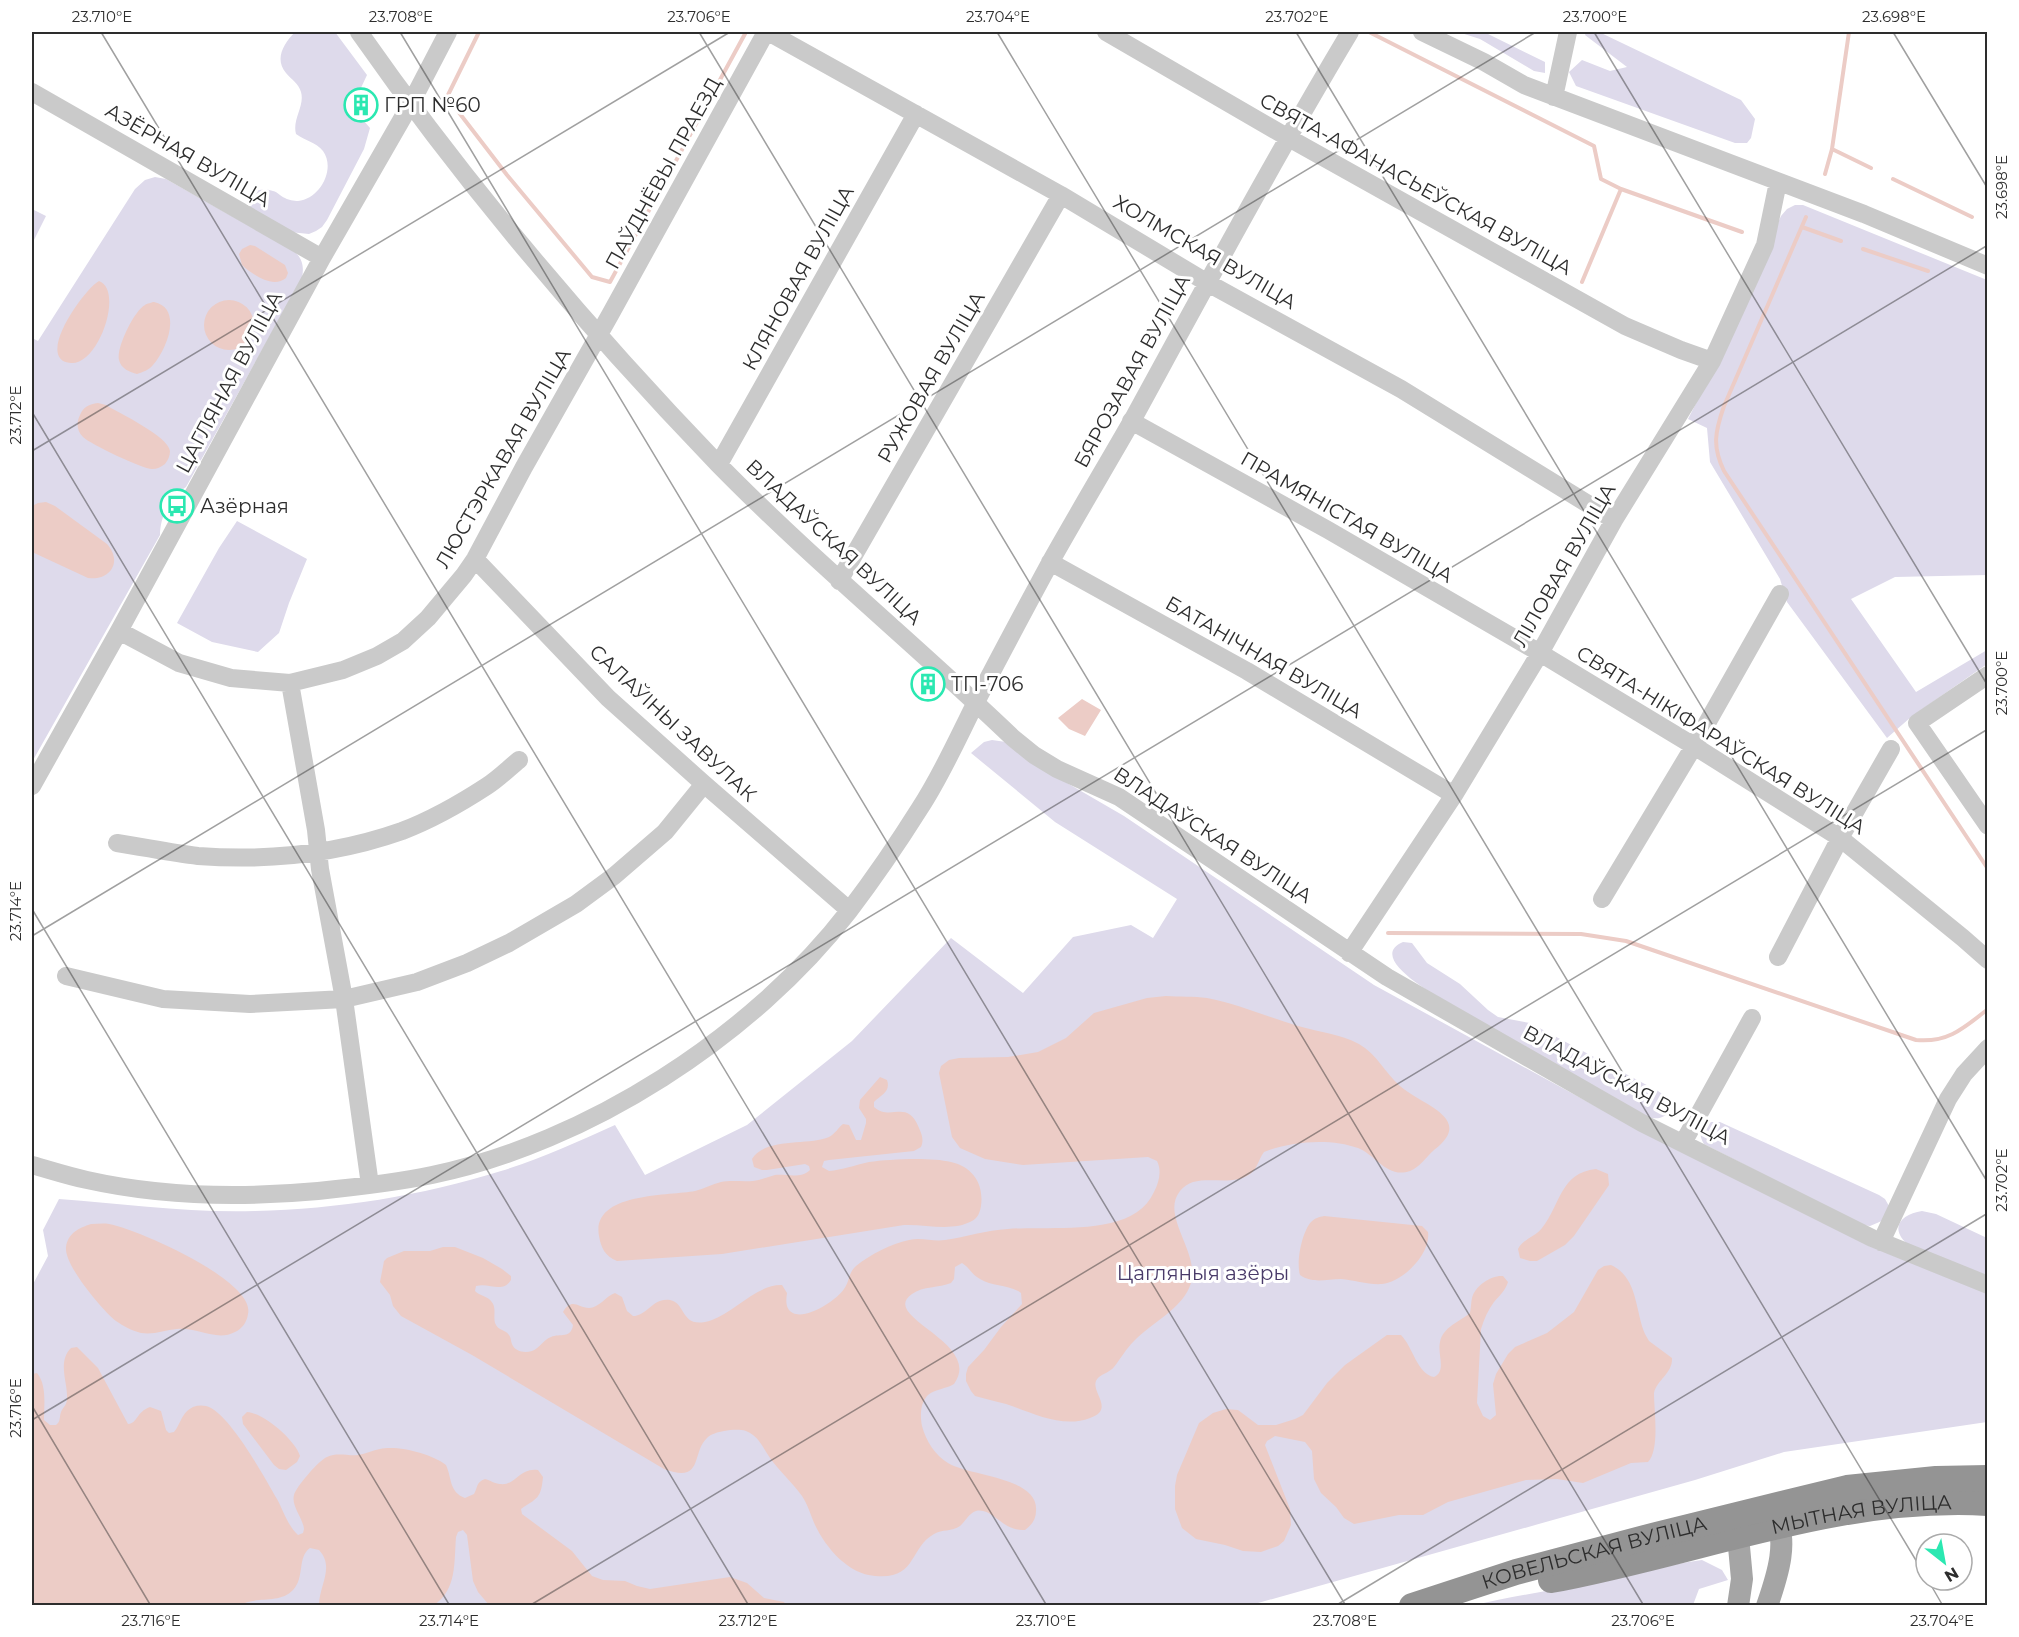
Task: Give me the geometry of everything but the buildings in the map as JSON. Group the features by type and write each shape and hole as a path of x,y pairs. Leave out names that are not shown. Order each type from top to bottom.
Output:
{"highway":[{"name":"МЫТНАЯ ВУЛІЦА","path":"1757,1521 1847,1488 1936,1479 1988,1478"},
{"name":"МЫТНАЯ ВУЛІЦА","path":"1757,1521 1908,1505 1988,1503"},
{"path":"1415,1605 1561,1578 1757,1521"}],"main road":[{"path":"1738,1605 1742,1579 1757,1521"},
{"path":"1757,1521 1781,1548 1777,1575 1767,1605"}],"street":[{"name":"ВЛАДАЎСКАЯ ВУЛІЦА","path":"359,32 410,105 599,336 719,464 839,581 1034,755 1057,769 1119,797 1387,977 1607,1104 1881,1242 1988,1285"},
{"name":"ЦАГЛЯНАЯ ВУЛІЦА","path":"32,786 322,258 410,105 448,32"},
{"name":"ХОЛМСКАЯ ВУЛІЦА","path":"767,32 1061,195 1206,282 1401,388 1614,520"},
{"name":"ПАЎДНЁВЫ ПРАЕЗД","path":"599,336 767,32"},
{"name":"СВЯТА-АФАНАСЬЕЎСКАЯ ВУЛІЦА","path":"1106,32 1287,137 1625,326 1712,361"},
{"name":"БЯРОЗАВАЯ ВУЛІЦА","path":"32,1165 88,1181 178,1194 266,1196 369,1185 435,1174 480,1162 538,1142 600,1113 646,1088 702,1051 763,1002 822,943 849,910 922,805 1050,562 1131,421 1287,137 1350,32"},
{"path":"1422,32 1484,62 1524,86 1864,214 1988,266"},
{"path":"1554,97 1568,32"},
{"name":"АЗЁРНАЯ ВУЛІЦА","path":"32,92 322,258"},
{"name":"КЛЯНОВАЯ ВУЛІЦА","path":"719,464 916,114"},
{"name":"ЛІЛОВАЯ ВУЛІЦА","path":"1349,953 1454,795 1540,653 1614,520 1712,361 1765,246 1778,182"},
{"name":"РУЖОВАЯ ВУЛІЦА","path":"839,581 1061,195"},
{"name":"ЛЮСТЭРКАВАЯ ВУЛІЦА","path":"119,631 179,663 231,678 290,683 344,670 377,656 403,641 428,618 475,559 524,467 599,336"},
{"name":"ПРАМЯНІСТАЯ ВУЛІЦА","path":"1131,421 1328,530 1540,653"},
{"name":"САЛАЎІНЫ ЗАВУЛАК","path":"475,559 608,698 849,910"},
{"name":"БАТАНІЧНАЯ ВУЛІЦА","path":"1050,562 1247,671 1454,795"},
{"path":"1602,899 1694,746 1780,594"},
{"name":"СВЯТА-НІКІФАРАЎСКАЯ ВУЛІЦА","path":"1540,653 1840,838 1988,960"},
{"path":"1988,675 1917,723 1988,826"},
{"path":"290,683 344,999 369,1185"},
{"path":"1778,957 1840,838 1892,748"},
{"path":"117,843 207,856 246,857 337,849 402,831 447,809 489,785 519,760"},
{"path":"66,976 163,999 250,1004 344,999 417,982 467,963 508,943 576,904 614,876 665,832 704,784"},
{"path":"1683,1143 1752,1017"},
{"path":"1881,1242 1948,1099 1964,1074 1988,1048"}],"green space":[{"path":"295,32 335,32 367,75 352,107 370,128 364,149 327,220 322,227 309,234 290,232 253,210 248,202 253,193 263,190 270,190 291,200 306,199 319,189 327,174 327,158 323,151 296,134 301,92 297,84 282,68 281,62 284,46"},
{"path":"1458,32 1484,32 1545,62 1545,73 1534,71 1480,39"},
{"path":"1586,32 1599,32 1741,100 1755,119 1751,138 1747,143 1735,143 1576,86 1569,72 1582,60 1610,71 1627,67 1585,35"},
{"path":"155,177 166,179 294,251 302,263 302,278 186,487 175,496 167,508 160,535 32,762 32,338 38,341 135,189 145,180"},
{"path":"1795,205 1803,205 1987,280 1987,575 1895,577 1851,599 1916,692 1987,650 1987,664 1911,717 1887,738 1787,602 1780,579 1710,462 1707,428 1688,419 1708,380 1781,216"},
{"path":"32,209 46,216 32,244"},
{"path":"237,521 307,559 279,633 258,652 212,642 177,623 219,548"},
{"name":"Цагляныя азёры","path":"992,740 1006,742 1043,769 1124,816 1374,985 1630,1125 1987,1292 1987,1422 1784,1452 1695,1480 1251,1605 32,1606 32,1286 48,1256 43,1230 59,1199 230,1211 286,1210 379,1200 440,1188 501,1171 544,1156 615,1125 645,1175 747,1125 852,1041 951,938 1023,993 1073,937 1131,925 1153,938 1177,899 1055,822 971,753 984,742"},
{"path":"1403,942 1412,943 1427,963 1460,984 1498,1017 1530,1023 1658,1091 1671,1100 1672,1109 1661,1118 1648,1117 1439,997 1417,983 1397,965 1393,956 1394,949"},
{"path":"1711,1122 1720,1122 1879,1195 1889,1206 1884,1220 1870,1226 1862,1225 1704,1144 1701,1131"},
{"path":"1922,1211 1936,1214 1987,1238 1987,1277 1906,1243 1899,1231 1901,1222 1909,1215"},
{"path":"1702,1560 1722,1570 1728,1580 1699,1589 1693,1605 1471,1606 1672,1565"}],"shaded area":[{"path":"250,245 285,265 288,273 286,278 281,281 269,281 257,276 242,265 239,254 242,249"},
{"path":"99,281 106,287 109,311 99,340 91,352 81,360 71,363 61,359 57,350 59,338 83,296"},
{"path":"229,300 247,307 254,325 247,343 229,350 211,343 204,325 211,307"},
{"path":"154,302 163,306 168,312 170,330 163,349 153,365 137,374 122,366 119,360 120,347 136,314 145,305"},
{"path":"98,403 131,419 161,439 170,451 165,464 156,469 147,468 128,461 83,437 78,427 80,415 87,406"},
{"path":"46,502 55,506 107,544 114,557 112,569 108,573 96,578 88,578 32,552 32,506"},
{"path":"1082,699 1101,710 1085,736 1069,729 1058,718"},
{"path":"1202,997 1219,1001 1298,1026 1337,1035 1359,1044 1371,1053 1400,1086 1441,1113 1449,1129 1445,1139 1420,1164 1402,1173 1388,1169 1358,1148 1336,1143 1311,1142 1286,1145 1264,1152 1253,1172 1242,1178 1204,1180 1187,1185 1180,1191 1175,1201 1175,1212 1190,1259 1191,1283 1174,1308 1141,1334 1112,1369 1099,1377 1096,1387 1101,1409 1098,1414 1090,1418 1069,1422 1058,1421 975,1396 971,1391 966,1381 968,1367 1022,1304 1021,1293 1011,1288 985,1282 962,1263 955,1267 954,1279 951,1283 912,1294 905,1303 908,1312 945,1343 955,1355 959,1369 954,1384 931,1393 923,1402 921,1418 926,1437 935,1452 948,1463 1002,1480 1027,1491 1034,1500 1036,1511 1033,1522 1025,1530 1017,1530 987,1513 976,1511 957,1528 937,1532 926,1540 906,1568 898,1573 889,1576 865,1574 847,1565 832,1551 815,1525 802,1496 750,1433 738,1430 710,1435 702,1444 691,1470 677,1473 664,1469 472,1355 401,1316 380,1282 384,1261 404,1251 430,1251 443,1247 455,1247 483,1258 511,1276 511,1280 499,1287 476,1286 475,1291 493,1303 495,1323 509,1335 513,1347 526,1352 535,1350 551,1337 570,1332 573,1325 563,1312 569,1305 593,1307 615,1293 622,1297 627,1311 633,1316 642,1313 659,1301 670,1300 679,1306 689,1319 702,1322 720,1316 764,1289 782,1285 787,1293 787,1307 793,1313 805,1314 821,1308 840,1293 846,1286 853,1269 862,1262 881,1250 902,1242 918,1239 945,1240 1000,1230 1089,1227 1128,1217 1143,1207 1154,1192 1159,1176 1157,1161 1148,1157 1023,1165 985,1159 960,1148 952,1137 939,1073 941,1066 949,1060 1008,1057 1038,1052 1066,1038 1094,1013 1147,998"},
{"path":"880,1077 887,1080 888,1088 874,1102 874,1107 880,1111 909,1114 921,1133 921,1147 914,1151 824,1161 822,1167 829,1171 869,1162 910,1159 943,1160 959,1164 971,1172 981,1191 981,1208 974,1220 947,1227 904,1225 722,1254 617,1261 604,1251 599,1236 600,1222 607,1211 619,1204 651,1196 695,1191 721,1182 753,1181 775,1175 794,1176 806,1173 810,1170 805,1164 762,1170 754,1167 752,1159 758,1152 777,1145 829,1137 843,1124 849,1125 856,1140 861,1140 866,1119 859,1108 860,1100"},
{"path":"1596,1169 1608,1174 1609,1185 1574,1236 1565,1245 1537,1261 1520,1258 1518,1249 1542,1228 1568,1183 1584,1172"},
{"path":"1324,1216 1422,1226 1428,1232 1428,1240 1414,1266 1390,1282 1377,1284 1341,1279 1305,1278 1300,1275 1299,1263 1305,1233 1311,1222"},
{"path":"91,1224 109,1224 144,1236 192,1258 215,1272 234,1287 245,1301 248,1314 244,1325 228,1335 214,1335 184,1329 141,1333 119,1323 85,1287 67,1255 67,1242 72,1235 78,1229"},
{"path":"1611,1265 1620,1270 1631,1286 1649,1341 1672,1358 1668,1372 1654,1393 1655,1439 1652,1456 1648,1462 1631,1463 1583,1483 1557,1479 1526,1480 1448,1502 1423,1515 1399,1515 1354,1524 1344,1518 1321,1493 1314,1479 1312,1451 1305,1442 1275,1436 1265,1445 1290,1509 1291,1525 1284,1541 1278,1546 1261,1552 1243,1551 1196,1539 1182,1528 1175,1509 1177,1475 1199,1423 1213,1413 1226,1409 1238,1410 1258,1425 1276,1425 1295,1419 1303,1415 1327,1383 1345,1365 1387,1335 1401,1335 1419,1366 1428,1375 1434,1377 1440,1371 1439,1347 1444,1332 1470,1313 1472,1298 1480,1286 1489,1279 1503,1276 1508,1282 1507,1285 1490,1308 1481,1329 1477,1403 1483,1416 1490,1420 1496,1415 1493,1384 1508,1354 1515,1347 1547,1333 1574,1312 1598,1270"},
{"path":"77,1347 98,1368 128,1424 134,1422 145,1409 150,1407 161,1411 169,1433 174,1432 184,1415 193,1407 206,1406 219,1414 247,1449 298,1535 303,1533 304,1529 294,1503 294,1495 303,1480 323,1459 335,1455 358,1455 387,1448 405,1449 432,1457 446,1465 456,1492 465,1498 474,1494 482,1480 505,1484 526,1471 538,1470 543,1477 541,1490 534,1500 521,1509 522,1514 572,1551 592,1576 603,1580 625,1581 650,1589 730,1577 747,1583 764,1598 784,1602 786,1605 489,1605 478,1592 473,1581 467,1535 463,1530 458,1532 456,1537 451,1583 447,1592 434,1605 319,1605 326,1563 319,1550 310,1548 304,1557 297,1585 287,1595 274,1599 252,1601 239,1606 32,1605 32,1374 37,1373 42,1383 44,1420 50,1425 56,1425 67,1401 65,1359 71,1348"},
{"path":"247,1412 262,1417 286,1435 300,1456 297,1462 286,1470 274,1465 243,1424 242,1417"}],"waterway":[{"path":"479,32 447,97 507,175 592,277 610,282 746,32"},
{"path":"1369,32 1594,146 1601,179 1621,189 1742,232"},
{"path":"1825,174 1832,149 1849,32"},
{"path":"1832,149 1871,168"},
{"path":"1893,179 1972,217"},
{"path":"1582,282 1621,189"},
{"path":"1806,217 1724,406 1716,439 1720,462 1988,869"},
{"path":"1802,227 1841,241"},
{"path":"1863,249 1928,271"},
{"path":"1388,933 1581,934 1626,941 1916,1040 1947,1037 1988,1009"}],"place":[{"name":"ГРП №60","path":"361,105"},
{"name":"Азёрная","path":"177,506"},
{"name":"ТП-706","path":"928,684"}]}
